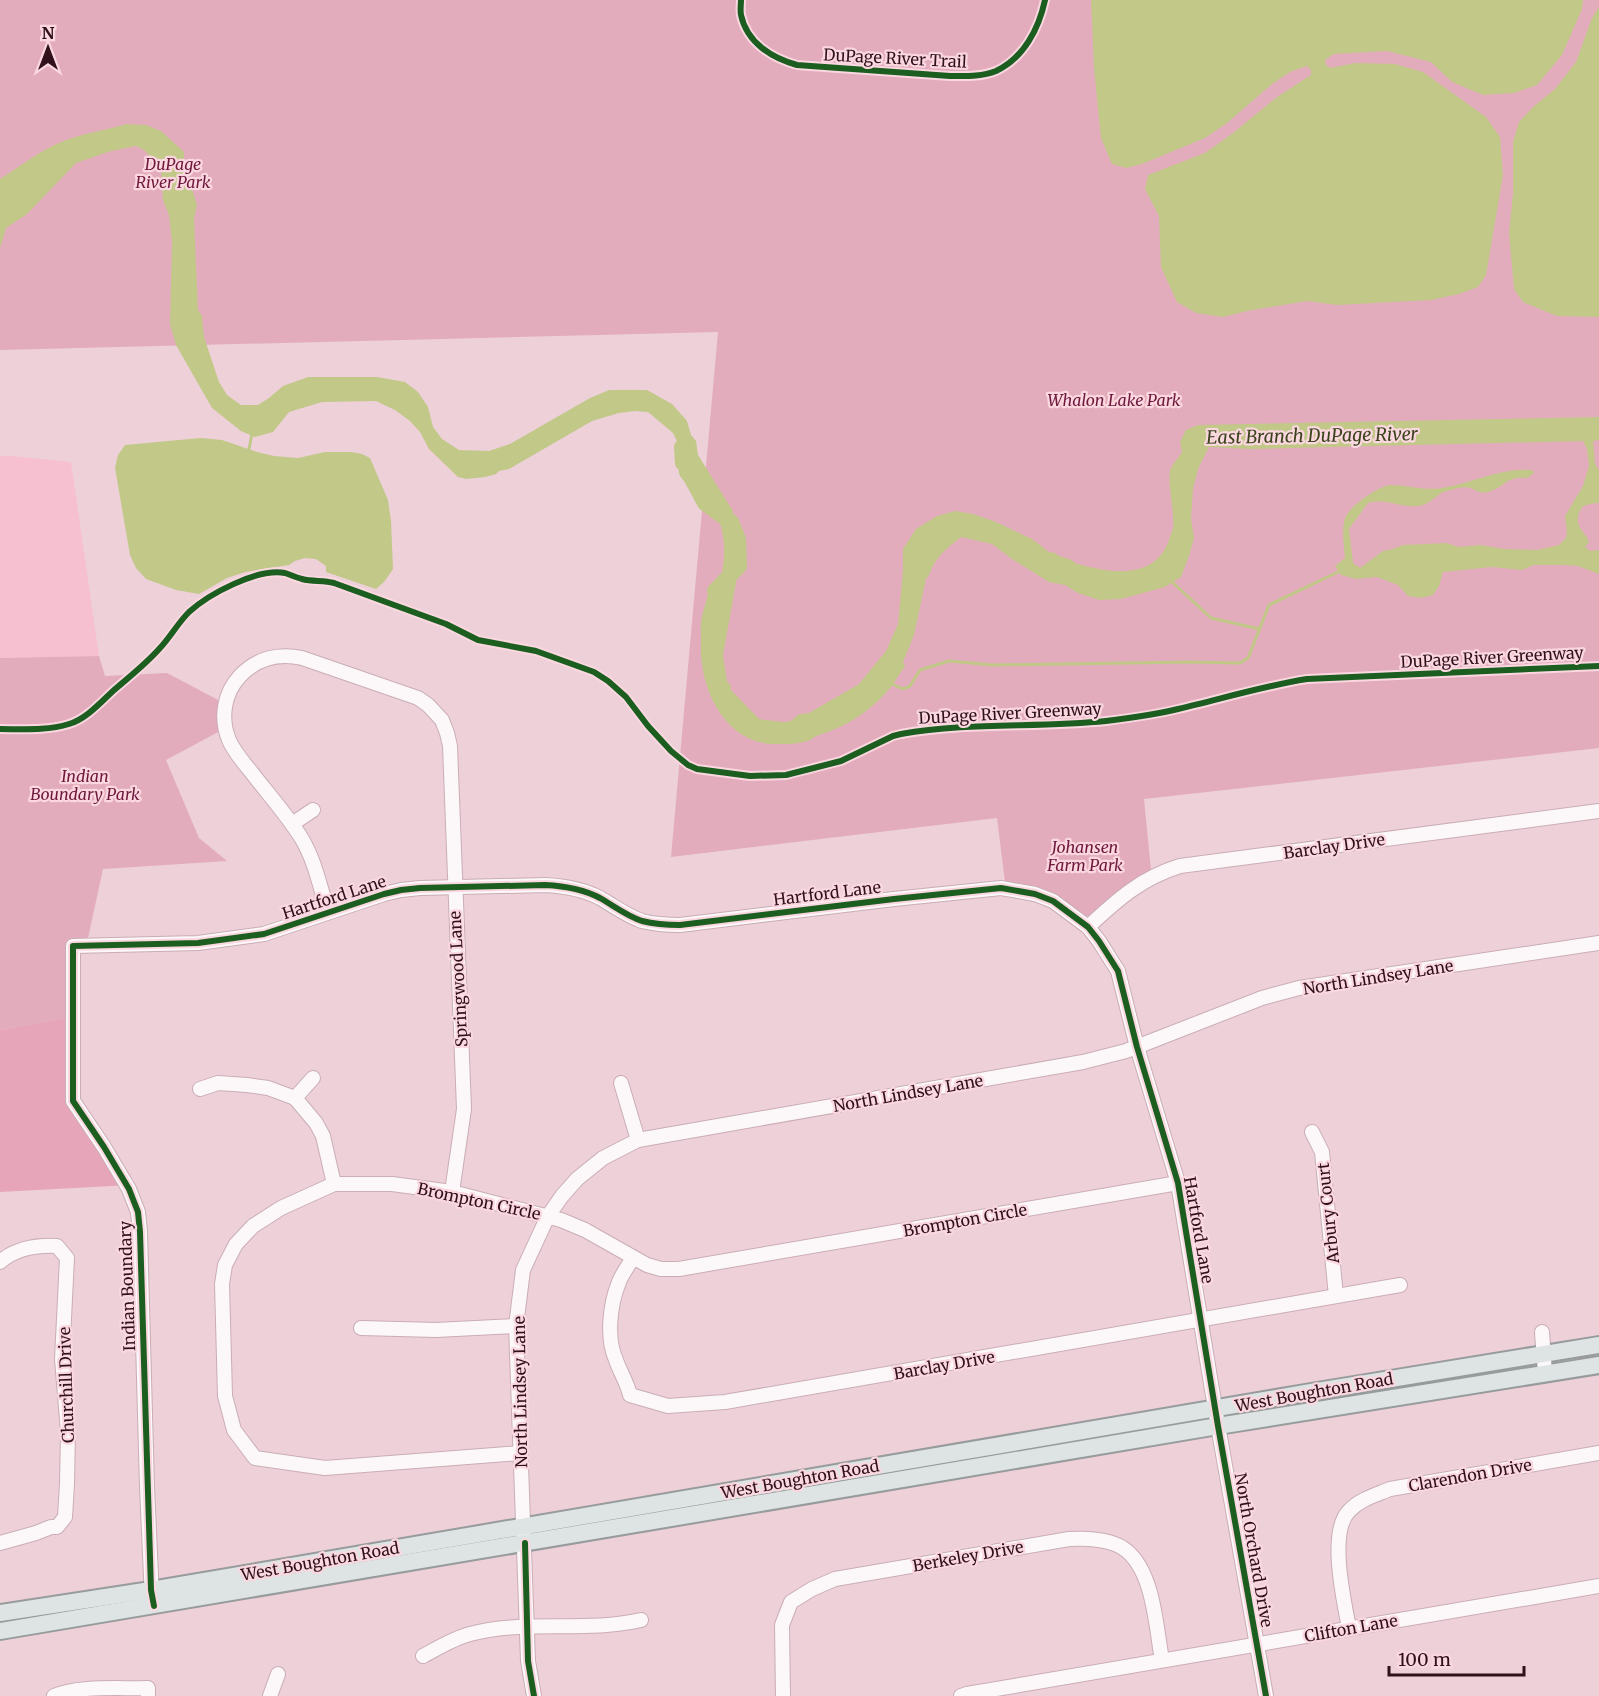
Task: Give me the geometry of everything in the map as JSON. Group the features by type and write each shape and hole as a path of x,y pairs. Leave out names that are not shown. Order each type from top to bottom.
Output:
{"main road":[{"name":"West Boughton Road","path":"0,1631 152,1598 524,1534 1216,1409 1599,1345"},
{"name":"West Boughton Road","path":"524,1534 1599,1365"},
{"name":"West Boughton Road","path":"0,1613 152,1598"}],"street":[{"name":"Springwood Lane","path":"328,912 313,860 303,841 236,752 229,741 224,722 226,699 236,680 254,664 265,658 277,656 302,658 418,698 436,712 447,733 450,746 464,1109 452,1192"},
{"path":"292,824 313,810"},
{"name":"Barclay Drive","path":"1088,927 1130,890 1149,878 1180,866 1599,811"},
{"name":"Hartford Lane","path":"73,946 198,943 264,934 401,890 564,886 598,897 629,916 642,921 680,926 1001,888 1035,894 1053,901 1088,927 1118,971 1137,1047 1178,1183 1216,1409"},
{"name":"North Lindsey Lane","path":"534,1696 528,1661 516,1326 523,1270 548,1216 562,1196 577,1179 603,1158 638,1140 1106,1057 1262,998 1299,988 1599,943"},
{"name":"Indian Boundary","path":"73,946 73,1101 129,1189 138,1212 152,1598"},
{"path":"295,1098 313,1078"},
{"path":"200,1089 218,1083 247,1085 268,1088 295,1098 316,1123 323,1136 334,1184"},
{"path":"621,1083 638,1140"},
{"name":"Arbury Court","path":"1312,1132 1322,1152 1336,1296"},
{"name":"Brompton Circle","path":"521,1453 325,1468 255,1458 234,1430 225,1396 222,1284 225,1265 236,1245 253,1226 281,1208 334,1184 392,1184 452,1192 548,1216 585,1230 633,1258 661,1269 697,1267 1178,1183"},
{"name":"Churchill Drive","path":"0,1262 21,1250 41,1245 57,1246 68,1258 62,1359 68,1432 68,1484 64,1517 57,1527 0,1543"},
{"name":"Barclay Drive","path":"633,1258 619,1282 615,1295 611,1320 612,1349 615,1360 627,1382 630,1395 668,1406 725,1402 1400,1285"},
{"path":"361,1328 436,1330 516,1326"},
{"path":"1542,1332 1545,1373"},
{"name":"North Orchard Drive","path":"1216,1409 1266,1696"},
{"name":"Clarendon Drive","path":"1347,1513 1359,1502 1390,1489 1599,1453"},
{"path":"1335,1504 1347,1513 1340,1531 1339,1569 1348,1629"},
{"name":"Berkeley Drive","path":"783,1696 782,1626 791,1602 812,1589 835,1580 1069,1539 1094,1539 1106,1542 1126,1550 1140,1565 1147,1582 1162,1660"},
{"name":"Clifton Lane","path":"961,1696 1599,1586"},
{"path":"423,1656 468,1634 527,1627 609,1625 641,1620"},
{"path":"270,1696 278,1674"},
{"path":"54,1696 60,1693 89,1690 148,1688 148,1696"}],"shaded area":[{"path":"0,456 71,462 99,656 0,658"},
{"path":"77,1016 78,1100 130,1185 0,1192 0,1030"}],"green space":[{"name":"Whalon Lake Park","path":"0,0 1599,0 1599,748 1144,799 1151,870 1090,916 1084,916 1069,904 1043,890 1005,882 997,818 671,857 718,332 0,350"},
{"name":"Indian Boundary Park","path":"99,656 105,676 167,673 220,701 220,731 166,760 199,838 227,861 103,869 88,938 73,946 73,1017 0,1030 0,658"}],"water":[{"path":"1091,0 1583,0 1582,9 1562,55 1537,85 1514,93 1483,95 1452,82 1431,62 1387,51 1334,54 1325,60 1326,65 1331,68 1355,63 1395,64 1423,72 1486,117 1500,137 1503,175 1486,275 1478,287 1431,300 1337,305 1307,301 1223,317 1196,313 1177,302 1161,267 1159,216 1145,189 1148,175 1205,153 1277,97 1311,75 1311,70 1307,66 1290,72 1205,138 1142,164 1126,168 1112,164 1101,138 1094,68"},
{"path":"1599,7 1599,317 1557,316 1523,302 1514,289 1509,233 1513,194 1513,142 1519,122 1555,89 1576,62 1592,18"},
{"path":"126,124 146,125 161,131 184,152 184,163 197,205 194,219 198,310 202,316 204,337 219,382 227,395 241,405 258,405 283,386 308,377 377,377 405,382 418,392 428,407 433,427 442,439 459,450 489,451 510,444 590,398 609,390 647,390 672,404 687,421 691,435 696,441 698,455 733,511 731,522 738,539 739,566 723,655 727,681 731,690 759,719 790,723 795,728 802,722 811,721 845,701 886,651 898,624 903,549 916,529 937,516 955,511 973,514 1032,539 1049,552 1075,563 1103,570 1131,571 1155,561 1164,551 1173,528 1169,480 1171,468 1182,452 1180,442 1186,430 1198,425 1599,417 1599,440 1593,441 1595,464 1599,470 1599,503 1584,506 1578,520 1589,542 1585,547 1590,551 1599,550 1599,574 1578,566 1562,565 1534,565 1522,570 1492,567 1443,572 1439,586 1433,595 1421,598 1408,596 1398,585 1377,577 1356,579 1341,575 1335,566 1345,558 1343,530 1346,516 1359,502 1373,492 1391,485 1442,488 1510,471 1532,470 1534,473 1527,478 1510,480 1488,492 1469,487 1444,492 1423,505 1409,506 1382,501 1368,503 1349,529 1353,563 1360,568 1383,551 1403,545 1447,543 1458,547 1481,545 1504,549 1537,550 1559,545 1566,538 1565,516 1583,486 1589,466 1587,449 1583,441 1250,449 1209,447 1198,469 1193,489 1191,518 1194,538 1181,577 1165,587 1121,599 1099,600 1078,593 1065,585 1049,582 992,544 961,537 938,558 926,579 914,635 903,662 905,667 883,696 857,718 808,741 789,744 761,742 744,736 730,725 710,695 701,658 701,623 702,616 712,597 716,595 716,587 722,573 724,544 721,525 687,472 690,468 683,463 680,447 673,433 648,412 619,413 592,421 509,469 485,477 466,479 458,477 429,449 420,432 410,421 395,410 376,401 322,402 289,412 273,432 255,437 241,431 212,408 176,345 170,324 172,243 169,215 163,200 161,167 144,150 136,146 111,151 76,163 27,214 6,228 0,248 0,179 61,142"},
{"path":"201,438 222,440 274,456 298,458 325,452 351,452 370,458 388,500 391,521 393,569 384,582 376,589 326,572 326,566 316,559 305,558 289,565 245,572 227,578 199,594 176,590 146,579 136,568 130,555 115,468 118,455 125,445"}],"waterway":[{"path":"249,449 252,434"},
{"name":"East Branch DuPage River","path":"682,447 683,463 690,468 687,472 705,503 731,522 738,539 739,566 715,591 710,617"},
{"path":"892,684 903,689 910,686 920,670 949,661 992,665 1240,663 1248,658 1269,605 1340,571"},
{"path":"1170,580 1211,618 1260,629"},
{"name":"East Branch DuPage River","path":"776,732 795,728 802,722 811,721 865,690"}],"cycle path":[{"name":"DuPage River Trail","path":"741,0 741,15 749,34 762,48 788,62 797,65 950,76 990,73 1015,58 1029,41 1039,21 1045,0"},
{"name":"DuPage River Greenway","path":"0,729 52,728 81,718 149,660 185,616 198,605 221,590 248,578 274,573 285,573 306,580 334,583 446,624 478,640 536,651 594,672 626,697 648,726 671,751 688,765 697,769 750,776 786,775 841,761 901,734 977,726 1080,723 1124,719 1151,715 1307,679 1599,666"},
{"path":"154,1606 151,1590 138,1212 129,1189 73,1101 73,946 198,943 264,934 384,894 420,888 545,885 566,887 594,895 642,921 680,925 1001,888 1035,894 1053,901 1088,927 1118,971 1137,1047 1178,1183 1266,1696"},
{"path":"525,1543 528,1661 534,1696"}],"park label":[{"name":"DuPage River Park","path":"173,173"},
{"name":"Johansen Farm Park","path":"1085,856"}]}
